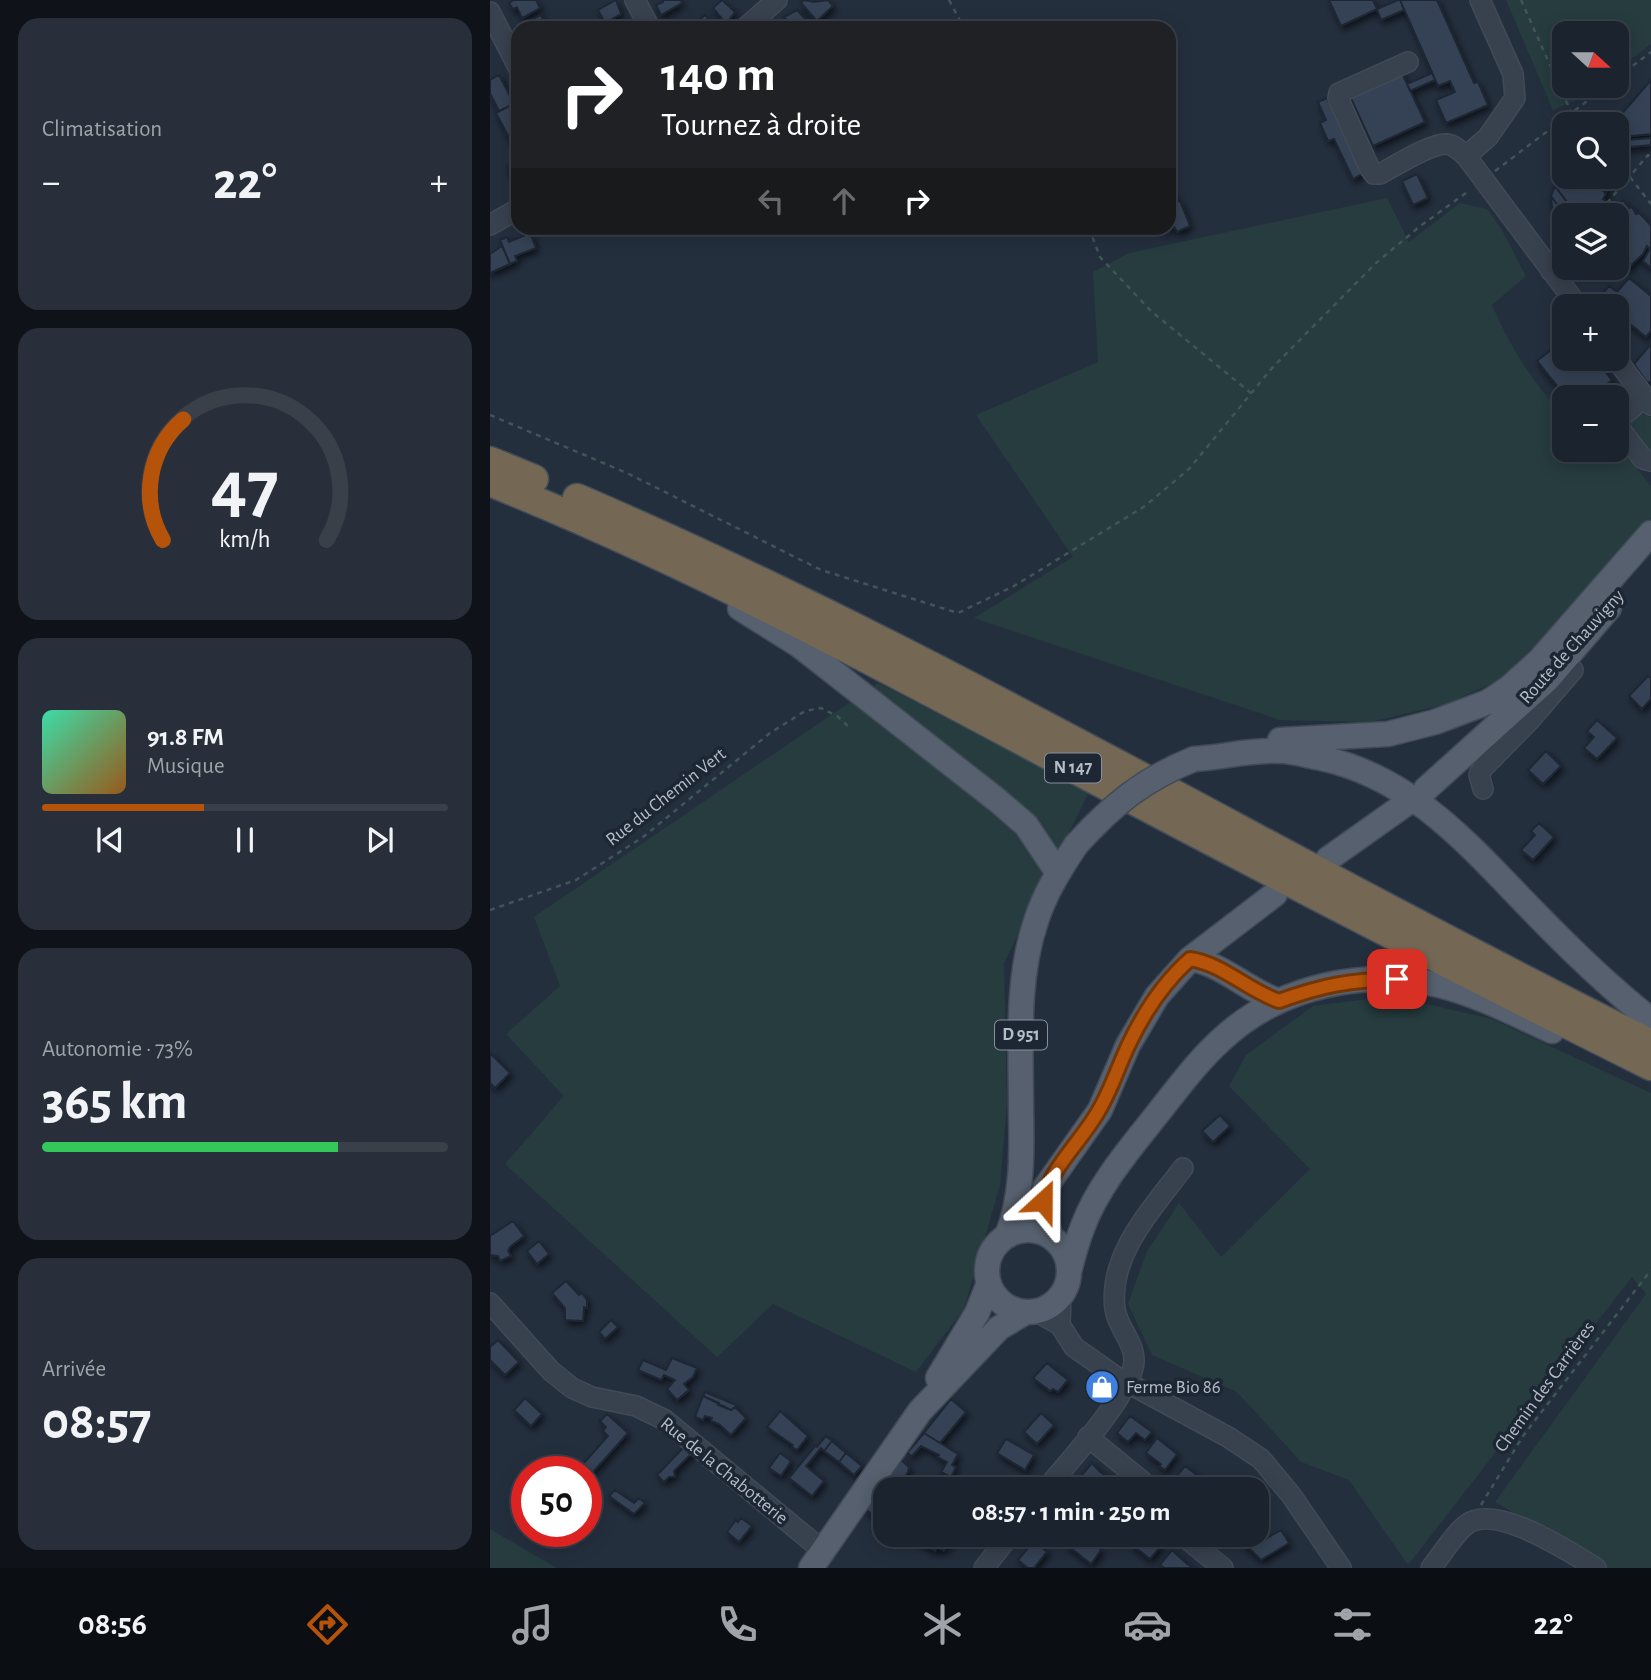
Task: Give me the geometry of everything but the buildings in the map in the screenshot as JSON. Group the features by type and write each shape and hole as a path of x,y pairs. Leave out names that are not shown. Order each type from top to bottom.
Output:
{"highway":[{"name":"N 147","path":"490,461 619,516 864,632 1045,725 1405,918 1651,1044"},
{"name":"N 147","path":"490,482 555,508 697,573 833,640 1381,930 1651,1066"}],"main road":[{"path":"555,508 764,621 799,645 1012,812 1035,837 1058,873"},
{"name":"Route de Chauvigny","path":"1194,759 1211,752 1268,741 1388,734 1435,722 1488,702 1519,679 1567,660 1651,533"},
{"name":"Route de Chauvigny","path":"1328,859 1416,796 1524,702 1567,660 1651,556"},
{"path":"1194,759 1257,751 1287,751 1357,767 1385,780 1449,824 1588,965 1651,1020"},
{"name":"D 951","path":"1007,1236 1015,1207 1021,1158 1021,1028 1025,972 1036,922 1058,873 1076,845 1104,815 1137,788 1166,770 1194,759"},
{"path":"1065,1283 1064,1252 1051,1237 1044,1214 1045,1188 1100,1110 1143,1017 1171,977 1190,959 1275,894"},
{"path":"1190,959 1217,967 1256,992 1279,1001"},
{"path":"920,1410 999,1328 1054,1303 1065,1283 1083,1225 1094,1203 1138,1139 1200,1061 1223,1038 1279,1001 1312,989 1352,980 1397,979 1439,985 1483,999 1651,1074"},
{"path":"1030,1312 1013,1309 994,1294 987,1270 990,1256 997,1244 1007,1236 1029,1230 1051,1237"},
{"path":"817,1559 920,1410 977,1313 989,1283"}],"street":[{"path":"635,0 646,21"},
{"path":"1466,156 1488,137 1515,97 1513,74 1480,0"},
{"path":"753,21 774,1"},
{"path":"490,12 511,53"},
{"path":"1408,62 1339,93 1338,98 1369,167 1374,174 1380,174 1437,145 1449,144 1457,148 1557,264 1572,294"},
{"path":"490,225 511,213"},
{"path":"1625,371 1648,401 1629,413"},
{"path":"1629,441 1643,459 1651,461"},
{"path":"1483,789 1479,775 1483,768 1530,720 1567,660"},
{"path":"1056,1477 1088,1437 1133,1370 1135,1356 1115,1309 1120,1266 1130,1241 1183,1168"},
{"path":"1060,1325 1065,1283"},
{"name":"Rue de la Chabotterie","path":"490,1303 551,1371 572,1388 592,1397 636,1406 671,1424 817,1559"},
{"path":"1030,1312 1060,1325 1074,1347 1127,1382 1228,1437 1261,1459 1291,1495 1341,1568"},
{"path":"1088,1437 1137,1477"},
{"path":"1431,1568 1466,1524 1480,1520 1520,1525 1596,1568"},
{"path":"985,1568 1001,1547"},
{"path":"1197,1547 1223,1568"}],"path":[{"path":"949,0 960,21"},
{"path":"1521,0 1572,112"},
{"path":"1629,69 1651,52"},
{"path":"1573,112 1591,98"},
{"path":"490,415 627,473 821,570 958,613 1014,586 1146,506 1189,469 1272,368 1376,263 1419,227 1552,128"},
{"path":"1608,203 1648,155 1651,157"},
{"path":"1630,177 1651,204"},
{"path":"1092,235 1100,257 1151,311 1252,394"},
{"name":"Rue du Chemin Vert","path":"490,910 576,880 643,837 770,733 805,711 821,708 837,716 849,727"},
{"name":"Chemin des Carrières","path":"1466,1524 1523,1436 1651,1270"}],"green space":[{"path":"1506,0 1651,0 1651,44 1629,61 1629,21 1552,21 1552,98 1580,98 1553,110"},
{"path":"1387,198 1409,242 1460,203 1487,209 1502,230 1526,276 1492,305 1523,363 1552,401 1552,462 1629,462 1629,459 1651,486 1651,518 1561,623 1499,680 1446,704 1371,722 1280,720 974,618 1073,557 976,415 1098,362 1093,272 1129,253"},
{"path":"1639,413 1651,417 1651,452 1633,436 1629,422"},
{"path":"878,683 1089,792 1004,963 1007,1103 1000,1185 964,1309 916,1372 773,1304 717,1357 505,1164 564,1096 506,1034 560,986 534,917"},
{"path":"1392,996 1492,1019 1651,1093 1651,1568 1608,1568 1495,1502 1646,1294 1632,1277 1408,1565 1349,1480 1301,1462 1237,1392 1152,1355 1128,1304 1147,1251 1179,1203 1221,1257 1310,1169 1229,1086 1246,1055 1313,1006"},
{"path":"490,1529 511,1541 511,1547 521,1547 557,1568 490,1568"}],"place":[{"name":"Ferme Bio 86","path":"1102,1387"}],"route":[{"path":"1043,1201 1045,1188 1051,1177 1100,1110 1143,1017 1171,977 1190,959 1217,967 1256,992 1279,1001 1312,989 1352,980 1397,979"}]}
